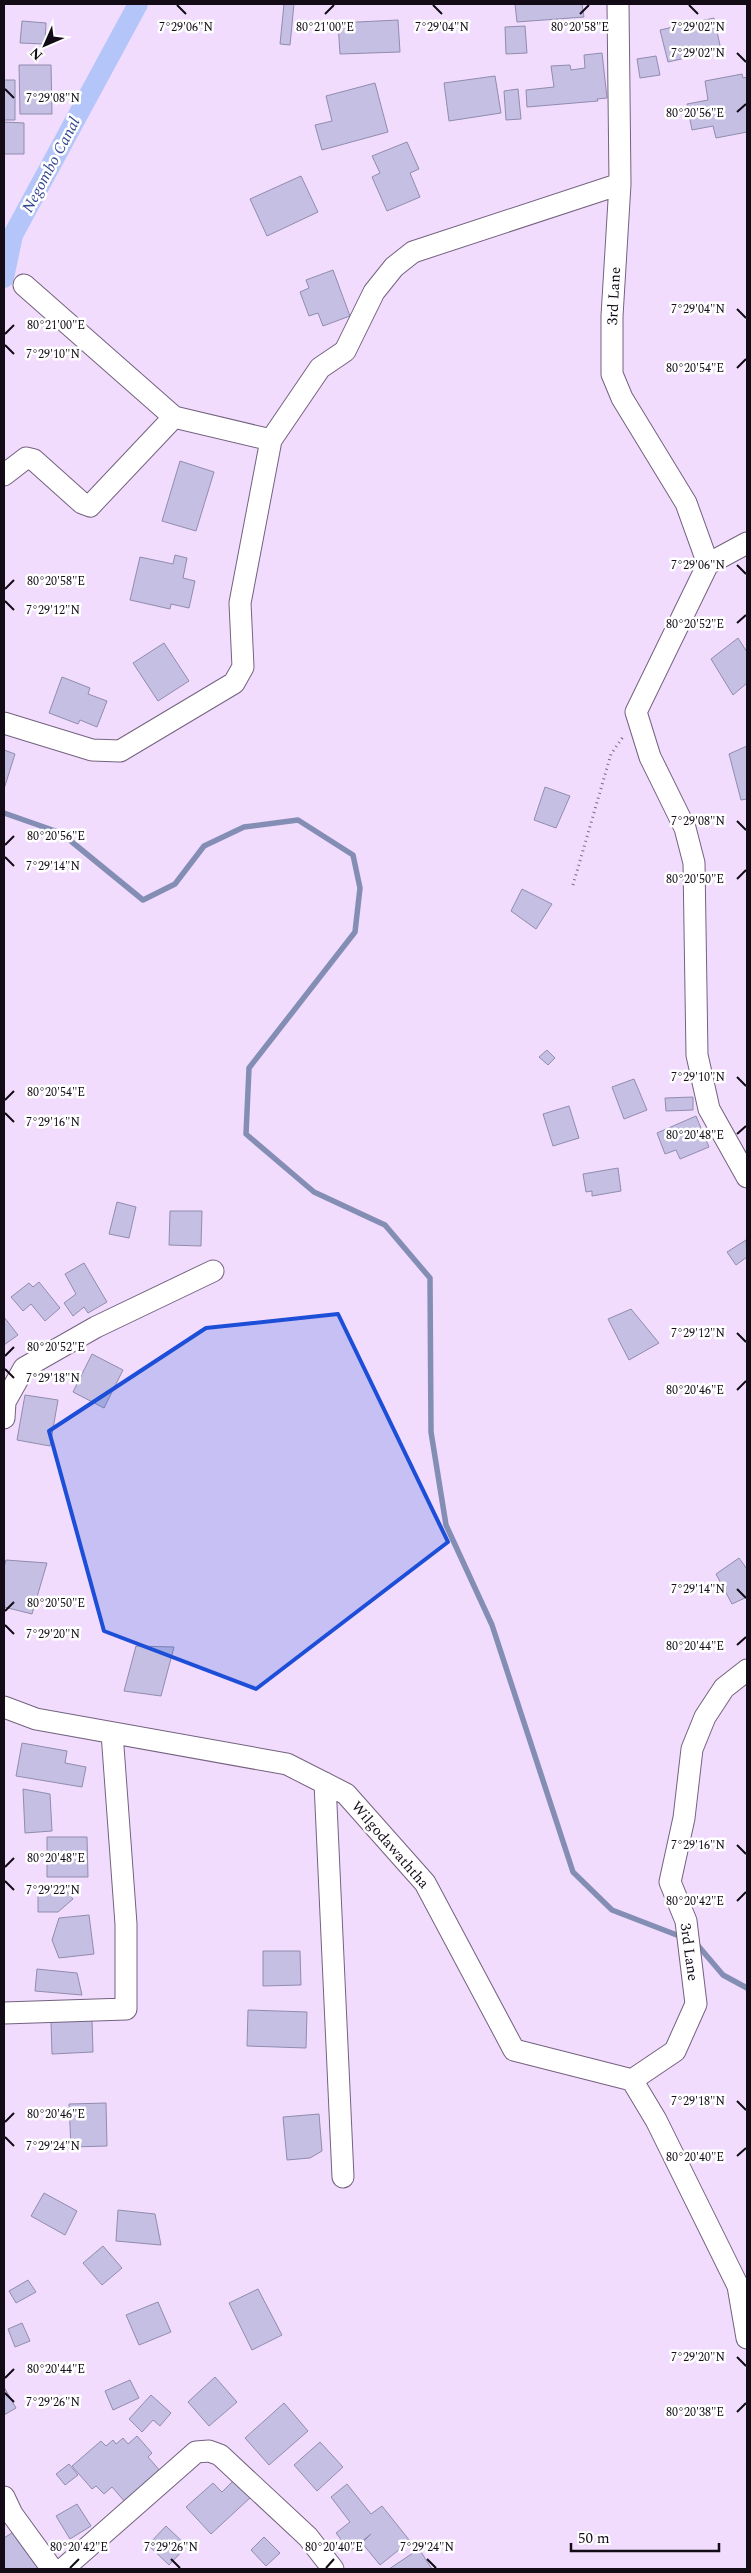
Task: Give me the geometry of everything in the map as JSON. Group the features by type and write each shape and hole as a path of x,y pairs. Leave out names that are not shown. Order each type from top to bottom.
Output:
{"street":[{"name":"3rd Lane","path":"618,4 620,184 612,316 612,374 622,398 686,503 708,564"},
{"path":"4,723 92,750 120,751 234,683 243,667 240,603 271,440 320,368 348,346 374,292 394,266 413,252 620,184"},
{"path":"24,285 174,417 271,440"},
{"path":"4,475 26,458 34,460 82,503 90,506 174,417"},
{"path":"747,543 708,564 636,712 650,757 685,828 694,863 697,1055 709,1109 747,1177"},
{"path":"4,1418 5,1402 24,1368 96,1326 213,1271"},
{"name":"3rd Lane","path":"632,2080 675,2052 696,2004 686,1921 670,1882 684,1818 692,1749 705,1716 724,1688 747,1670"},
{"name":"Wilgodawaththa","path":"4,1707 36,1719 287,1764 346,1794 425,1883 514,2050 632,2080"},
{"path":"4,2013 126,2008 126,1924 112,1733"},
{"path":"325,1783 343,2177"},
{"path":"632,2080 656,2120 738,2286 747,2338"},
{"path":"63,2569 196,2452 209,2451 220,2455 308,2537 333,2569"},
{"path":"4,2497 12,2514 52,2569"},
{"path":"308,2537 313,2569"}],"path":[{"path":"573,885 611,754 626,734"}],"highlighted area":[{"path":"338,1314 448,1542 256,1689 104,1631 49,1431 206,1328"}],"building":[{"path":"284,4 294,4 290,45 280,44"},
{"path":"515,4 582,4 584,17 517,22"},
{"path":"714,18 721,50 668,62 660,30"},
{"path":"398,20 400,52 340,54 338,23"},
{"path":"22,21 46,23 45,44 20,43"},
{"path":"525,26 527,53 506,54 505,27"},
{"path":"602,53 607,98 597,99 598,101 527,107 526,90 554,87 551,66 570,65 571,70 585,68 584,55"},
{"path":"656,56 660,75 640,78 637,59"},
{"path":"19,65 51,65 52,114 20,114"},
{"path":"742,74 743,78 747,77 747,132 716,138 713,126 692,130 687,104 708,100 705,81"},
{"path":"495,76 501,113 449,121 444,83"},
{"path":"4,80 15,80 15,120 4,120"},
{"path":"375,83 388,132 322,150 315,125 332,121 326,96"},
{"path":"518,89 521,119 506,120 504,91"},
{"path":"4,122 24,123 24,154 4,154"},
{"path":"407,142 419,169 410,173 420,197 387,211 372,177 380,173 372,156"},
{"path":"301,176 318,212 267,236 250,199"},
{"path":"333,270 350,316 323,326 318,313 309,316 300,292 309,288 306,280"},
{"path":"180,461 214,472 196,531 162,521"},
{"path":"175,555 187,558 183,578 195,581 189,608 171,604 170,609 130,600 140,557 173,564"},
{"path":"738,638 747,652 747,683 733,695 711,659"},
{"path":"164,643 189,681 158,701 133,663"},
{"path":"62,677 90,688 88,694 107,701 97,727 80,720 78,724 49,713"},
{"path":"747,746 747,799 741,800 729,754"},
{"path":"4,750 15,754 4,789"},
{"path":"545,787 570,796 556,828 534,820"},
{"path":"522,889 552,904 536,929 511,911"},
{"path":"547,1050 555,1058 548,1065 539,1057"},
{"path":"634,1079 647,1110 624,1119 612,1087"},
{"path":"693,1097 693,1110 666,1111 665,1098"},
{"path":"569,1106 579,1138 553,1146 543,1114"},
{"path":"696,1116 709,1147 680,1159 676,1150 665,1154 657,1133"},
{"path":"618,1168 621,1191 592,1196 592,1191 586,1192 583,1174"},
{"path":"117,1202 136,1207 129,1238 109,1234"},
{"path":"170,1211 202,1211 201,1246 169,1245"},
{"path":"746,1240 747,1257 736,1265 727,1252"},
{"path":"84,1263 107,1302 88,1313 84,1307 73,1316 64,1303 76,1294 65,1274"},
{"path":"39,1282 60,1308 45,1321 31,1304 23,1311 11,1297 29,1283 33,1287"},
{"path":"631,1309 659,1343 629,1360 608,1319"},
{"path":"4,1317 18,1335 4,1345"},
{"path":"92,1354 123,1370 104,1408 73,1392"},
{"path":"25,1395 58,1400 50,1446 17,1440"},
{"path":"739,1558 747,1569 747,1597 732,1604 716,1574"},
{"path":"6,1560 47,1563 32,1614 4,1607 4,1567"},
{"path":"136,1646 174,1647 161,1696 124,1691"},
{"path":"22,1743 67,1751 65,1763 86,1767 82,1787 16,1776"},
{"path":"23,1789 50,1794 52,1831 25,1833"},
{"path":"47,1837 87,1837 88,1877 47,1877"},
{"path":"38,1887 63,1887 73,1899 58,1912 38,1912"},
{"path":"89,1915 94,1954 59,1958 52,1940 59,1918"},
{"path":"263,1951 300,1951 301,1985 263,1986"},
{"path":"37,1969 77,1973 82,1995 35,1991"},
{"path":"248,2010 307,2012 306,2048 247,2046"},
{"path":"92,2019 93,2052 52,2054 51,2021"},
{"path":"106,2103 107,2146 71,2147 69,2104"},
{"path":"319,2114 322,2151 310,2158 287,2160 283,2117"},
{"path":"44,2193 77,2211 65,2235 31,2216"},
{"path":"118,2210 155,2214 161,2245 116,2241"},
{"path":"103,2246 122,2268 102,2285 83,2263"},
{"path":"28,2280 36,2292 16,2303 9,2291"},
{"path":"258,2289 282,2335 252,2350 229,2303"},
{"path":"158,2302 171,2332 139,2345 126,2315"},
{"path":"22,2323 30,2341 15,2347 8,2329"},
{"path":"215,2377 237,2402 209,2426 188,2402"},
{"path":"130,2380 139,2398 113,2410 105,2391"},
{"path":"4,2387 16,2408 4,2415"},
{"path":"151,2395 171,2413 160,2426 153,2420 142,2432 129,2419"},
{"path":"284,2403 308,2431 269,2465 245,2438"},
{"path":"137,2436 152,2453 148,2457 161,2472 126,2503 112,2487 104,2494 96,2486 92,2489 72,2466 101,2441 106,2446 113,2440 116,2444 123,2438 128,2444"},
{"path":"320,2442 343,2467 317,2491 294,2465"},
{"path":"69,2464 78,2475 65,2485 56,2474"},
{"path":"235,2479 251,2497 211,2534 186,2507 213,2483 222,2492"},
{"path":"347,2484 371,2514 382,2506 410,2541 380,2565 362,2543 371,2534 350,2551 336,2533 350,2522 331,2497"},
{"path":"77,2504 91,2526 70,2539 56,2516"},
{"path":"166,2526 187,2546 169,2565 148,2545"},
{"path":"18,2529 43,2569 4,2569 4,2538"},
{"path":"264,2537 280,2553 266,2566 251,2550"},
{"path":"419,2549 432,2569 389,2569"}],"waterway":[{"name":"Negombo Canal","path":"4,278 13,235 138,4"},
{"path":"4,813 61,833 143,900 175,884 204,846 244,827 298,820 353,855 360,888 355,932 249,1068 246,1134 314,1192 385,1225 430,1278 431,1432 446,1525 492,1625 573,1872 612,1910 682,1937"},
{"path":"695,1942 723,1975 747,1988"}]}
